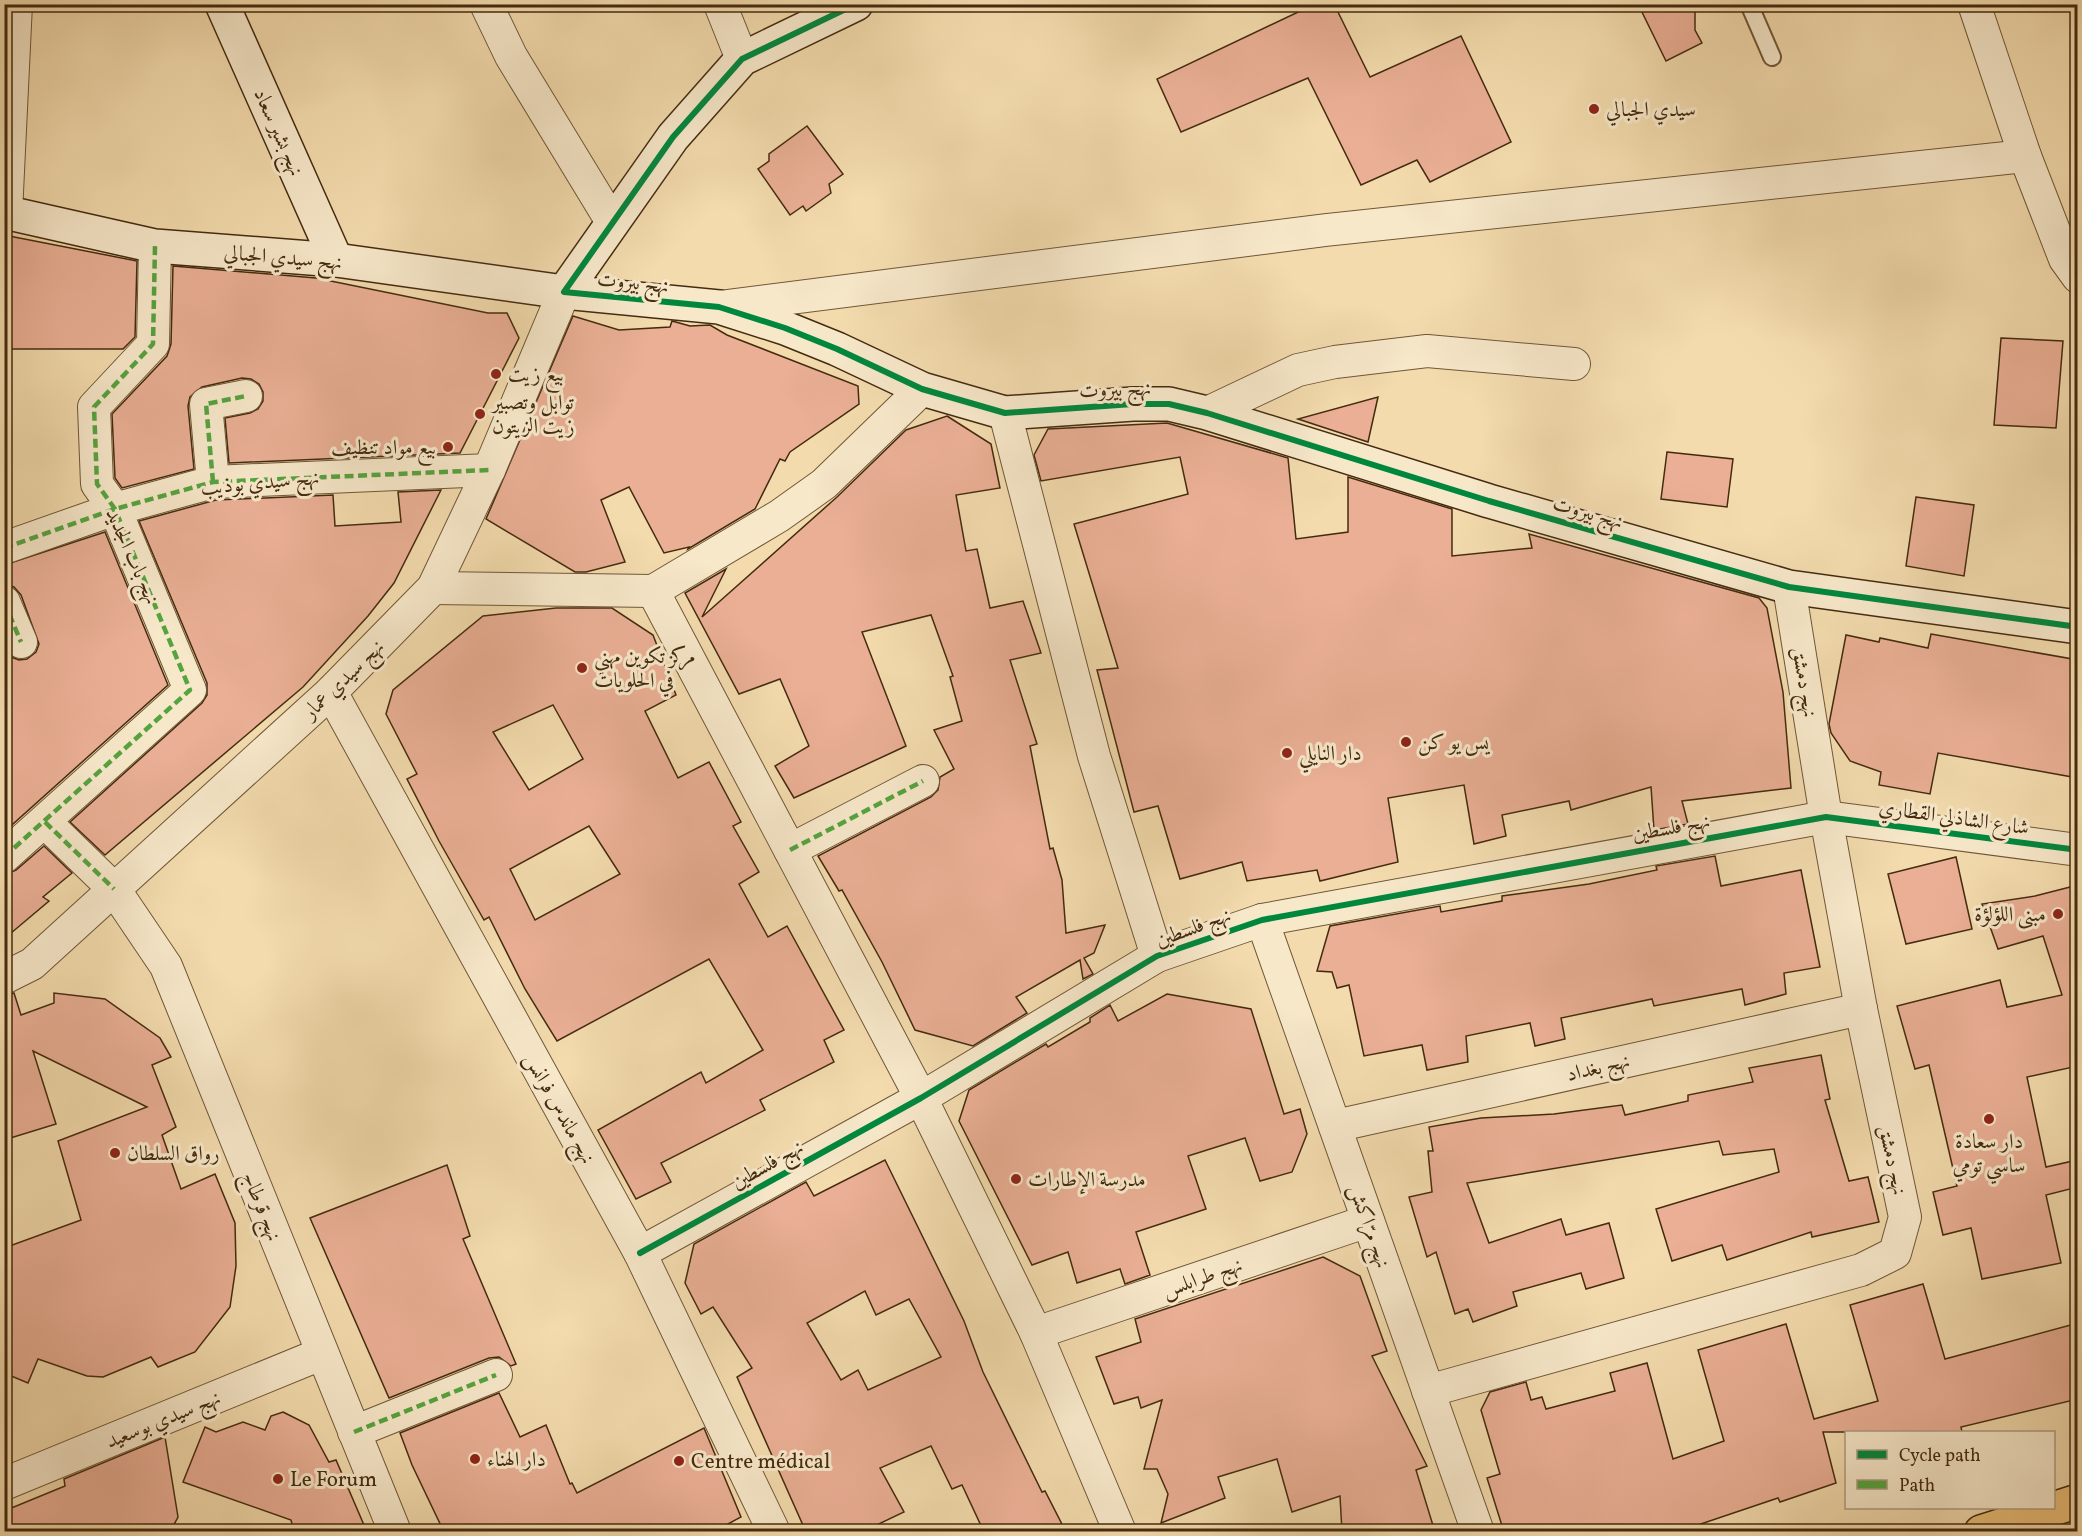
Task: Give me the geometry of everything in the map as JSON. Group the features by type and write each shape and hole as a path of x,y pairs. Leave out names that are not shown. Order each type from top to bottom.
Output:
{"main road":[{"path":"1981,1532 2078,1502"}],"street":[{"path":"5,213 16,4"},
{"name":"نهج بشير سعاد","path":"222,4 336,260"},
{"path":"486,4 511,56 612,222"},
{"path":"720,4 742,58"},
{"name":"نهج بيروت","path":"856,4 742,58 673,137 564,292 719,308 785,328 837,349 922,389 1005,413 1090,406 1169,405 1207,413 1490,501 1789,587 2078,627"},
{"path":"1974,4 2025,156 2066,259 2078,277"},
{"path":"719,308 1315,231 2025,156"},
{"name":"نهج سيدي الجبالي","path":"5,213 155,246 336,260 564,292"},
{"name":"نهج باب الجديد","path":"4,857 190,690 115,509 97,484 94,407 153,344 155,246"},
{"name":"نهج سيدي عمار","path":"4,978 32,964 331,693 433,588 489,470 564,292"},
{"path":"1207,413 1298,370 1335,362 1427,351 1574,364"},
{"path":"433,588 653,591 779,516 824,484 922,389"},
{"path":"213,482 206,405 246,396"},
{"path":"1005,413 1094,756 1157,956"},
{"name":"نهج سيدي بوذيب","path":"6,543 115,509 213,482 489,470"},
{"name":"نهج دمشق","path":"1428,1391 1861,1270 1895,1252 1905,1217 1861,1009 1826,817 1789,587"},
{"path":"653,591 921,1098 1036,1333 1120,1532"},
{"path":"4,602 21,642"},
{"name":"نهج ماندس فرانس","path":"331,693 640,1253 774,1532"},
{"path":"790,850 922,781"},
{"name":"نهج فلسطين","path":"640,1253 921,1098 1157,956 1262,920 1826,817"},
{"name":"شارع الشاذلي القطاري","path":"1826,817 2078,850"},
{"path":"45,822 114,889"},
{"name":"نهج قرطاج","path":"114,889 166,966 321,1354 395,1532"},
{"name":"نهج مرّاكش","path":"1262,920 1478,1532"},
{"name":"نهج بغداد","path":"1335,1126 1861,1009"},
{"name":"نهج طرابلس","path":"1036,1333 1368,1221"},
{"name":"نهج سيدي بوسعيد","path":"4,1484 321,1354"},
{"path":"354,1432 496,1375"}],"lane":[{"path":"1749,4 1772,57"}],"building":[{"path":"1315,4 1334,4 1370,77 1461,36 1511,142 1430,182 1417,160 1361,185 1308,78 1181,132 1157,79"},
{"path":"1638,4 1695,4 1695,30 1702,43 1666,61"},
{"path":"807,126 843,174 829,184 831,193 806,211 803,206 790,215 758,169 769,161 769,154"},
{"path":"4,235 137,261 135,337 123,349 4,349"},
{"path":"173,266 316,278 488,313 507,313 519,338 460,453 229,463 225,418 250,413 258,409 263,401 263,392 259,384 251,379 242,378 202,387 190,397 188,406 194,469 122,488 115,478 112,414 167,356 171,344"},
{"path":"573,316 619,330 670,327 672,321 690,326 710,325 727,335 858,386 859,404 790,452 785,461 780,459 755,509 688,549 689,547 664,553 629,487 601,500 625,562 586,572 575,572 486,519"},
{"path":"2001,338 2063,341 2056,428 1994,425"},
{"path":"1378,397 1368,442 1298,419"},
{"path":"947,416 991,444 1000,488 956,495 966,551 977,549 990,608 1023,601 1041,653 1010,660 1037,744 1030,746 1050,849 1053,848 1062,880 1066,933 1105,925 1094,953 1084,958 1093,974 1083,979 1080,960 1016,997 1027,1013 973,1046 915,1030 882,962 842,890 839,891 818,856 931,797 938,790 940,777 954,769 934,730 962,721 950,677 953,676 931,615 862,632 906,746 794,798 775,766 809,746 780,679 739,694 685,593 726,569 702,617 837,497 906,430"},
{"path":"1167,423 1288,458 1296,539 1348,532 1348,477 1452,509 1452,556 1532,548 1529,534 1759,598 1767,608 1783,692 1791,788 1682,801 1688,824 1654,830 1651,787 1571,810 1569,801 1502,815 1506,836 1474,844 1464,785 1388,798 1398,862 1320,881 1317,870 1247,881 1242,862 1180,879 1158,806 1134,812 1097,670 1118,668 1074,524 1188,494 1180,457 1041,481 1034,455 1048,429"},
{"path":"1667,452 1733,459 1727,507 1661,499"},
{"path":"441,490 394,583 368,616 303,687 105,855 70,822 202,703 207,695 207,683 139,521 216,500 333,495 335,526 401,522 398,492"},
{"path":"1916,497 1974,505 1964,576 1906,566"},
{"path":"105,532 168,685 4,832 4,649 11,657 19,660 27,659 36,652 39,644 21,595 14,587 4,584 4,565"},
{"path":"556,608 612,608 653,635 676,695 645,711 678,778 709,762 741,822 733,826 759,872 739,884 768,937 787,926 844,1030 824,1040 834,1062 760,1100 765,1110 661,1163 671,1182 636,1199 598,1130 701,1072 706,1083 763,1050 709,959 557,1041 525,989 489,917 484,920 439,841 407,779 417,774 386,714 393,690 483,616","holes":["553,705 583,759 529,790 493,732","589,826 620,874 535,920 510,869"]},
{"path":"1931,634 2078,660 2078,778 1938,753 1930,794 1879,785 1881,772 1850,761 1831,733 1829,724 1846,635 1879,642 1880,638 1928,648"},
{"path":"44,846 72,873 43,897 49,901 4,939 4,875 16,870"},
{"path":"1715,856 1721,886 1801,870 1820,967 1784,973 1786,994 1745,1005 1742,989 1654,1006 1652,999 1561,1018 1565,1039 1535,1046 1530,1023 1466,1036 1468,1062 1427,1070 1422,1045 1364,1056 1349,985 1337,988 1332,972 1317,971 1330,926 1440,906 1441,912 1502,901 1502,896 1589,884 1657,870 1656,866"},
{"path":"1956,857 1972,929 1906,944 1888,874"},
{"path":"2078,885 2078,1066 2027,1077 2046,1167 2073,1161 2078,1181 2078,1187 2046,1195 2061,1263 1982,1279 1971,1228 1943,1235 1933,1192 1957,1186 1929,1065 1915,1069 1897,1006 2000,980 2007,1007 2062,995 2043,936 1998,949 1982,904 2035,896"},
{"path":"14,993 21,1015 54,1003 54,993 105,999 160,1038 171,1057 152,1065 176,1127 162,1135 181,1189 215,1174 235,1223 236,1266 230,1307 195,1352 158,1367 151,1357 103,1377 87,1376 38,1359 28,1383 4,1373 4,1248 81,1220 58,1141 147,1107 33,1051 56,1124 4,1140 5,996"},
{"path":"1167,994 1251,1009 1284,1114 1300,1109 1307,1134 1292,1172 1260,1181 1245,1138 1188,1156 1206,1209 1136,1232 1150,1275 1125,1284 1120,1269 1077,1283 1068,1252 1032,1265 959,1121 969,1090 1046,1044 1048,1047 1090,1022 1090,1018 1110,1005 1118,1021"},
{"path":"1821,1055 1830,1099 1825,1100 1849,1181 1868,1177 1879,1222 1812,1237 1811,1232 1727,1260 1722,1245 1672,1261 1656,1209 1779,1172 1774,1149 1723,1155 1719,1141 1467,1183 1489,1243 1561,1219 1566,1235 1609,1223 1624,1278 1586,1289 1581,1273 1513,1292 1517,1306 1473,1322 1468,1309 1455,1314 1436,1252 1427,1257 1409,1197 1432,1192 1428,1151 1433,1151 1429,1127 1481,1118 1554,1114 1622,1105 1625,1115 1688,1101 1688,1095 1753,1082 1749,1068"},
{"path":"885,1160 964,1321 983,1372 1042,1492 1045,1491 1066,1532 984,1532 962,1485 952,1489 931,1446 880,1468 904,1512 862,1532 806,1532 737,1377 752,1368 713,1307 701,1314 685,1283 694,1244 806,1182 814,1196","holes":["865,1291 876,1315 909,1299 941,1357 868,1390 858,1370 841,1380 807,1323"]},
{"path":"447,1165 470,1236 463,1239 516,1364 511,1366 499,1357 489,1358 389,1398 310,1218"},
{"path":"1323,1257 1360,1276 1387,1351 1372,1356 1427,1466 1416,1470 1435,1532 1342,1532 1340,1496 1292,1512 1277,1459 1218,1477 1225,1498 1161,1523 1168,1494 1157,1469 1144,1469 1162,1400 1141,1408 1138,1397 1114,1404 1096,1357 1141,1342 1135,1319"},
{"path":"1923,1284 1945,1359 2078,1323 2078,1399 1961,1427 1962,1431 1823,1432 1836,1483 1780,1502 1778,1498 1677,1532 1504,1532 1487,1478 1500,1474 1481,1410 1490,1392 1526,1382 1531,1400 1542,1397 1546,1409 1615,1391 1610,1373 1647,1363 1673,1459 1724,1441 1698,1350 1786,1324 1814,1419 1878,1401 1850,1305"},
{"path":"499,1393 520,1437 546,1425 570,1484 572,1483 577,1493 704,1428 741,1517 713,1532 444,1532 412,1465 400,1433"},
{"name":"Le Forum","path":"283,1412 309,1425 329,1462 336,1460 367,1532 294,1532 291,1520 183,1482 205,1427 216,1432 243,1422 265,1430 271,1416"},
{"path":"165,1437 178,1517 170,1532 4,1532 4,1511 65,1486 64,1479"}],"marked path":[{"path":"4,857 190,690 115,509 97,484 94,407 153,344 155,246"},
{"path":"213,482 206,404 246,396"},
{"path":"4,548 115,509 213,482 489,470"},
{"path":"4,533 8,547"},
{"path":"4,602 21,642"},
{"path":"790,850 923,781"},
{"path":"45,822 114,889"},
{"path":"354,1432 496,1375"}],"cycle path":[{"path":"856,4 742,59 673,137 564,292 719,307 785,328 837,349 922,389 1005,413 1133,404 1169,404 1207,413 1489,501 1789,587 2078,627"},
{"path":"640,1253 921,1098 1157,956 1262,920 1826,817 2078,850"}],"place":[{"name":"سيدي الجبالي","path":"1594,109"},
{"name":"بيع زيت","path":"496,374"},
{"name":"توابل وتصبير زيت الزيتون","path":"480,414"},
{"name":"بيع مواد تنظيف","path":"448,447"},
{"name":"مركز تكوين مهني في الحلويات","path":"582,668"},
{"name":"يس يو كن","path":"1406,742"},
{"name":"دار النايلي","path":"1287,753"},
{"name":"مبنى اللؤلؤة","path":"2058,914"},
{"name":"دار سعادة ساسي تومي","path":"1989,1119"},
{"name":"رواق السلطان","path":"115,1153"},
{"name":"مدرسة الإطارات","path":"1016,1179"},
{"name":"دار الهناء","path":"475,1459"},
{"name":"Centre médical","path":"679,1461"},
{"name":"Le Forum","path":"278,1479"}]}
